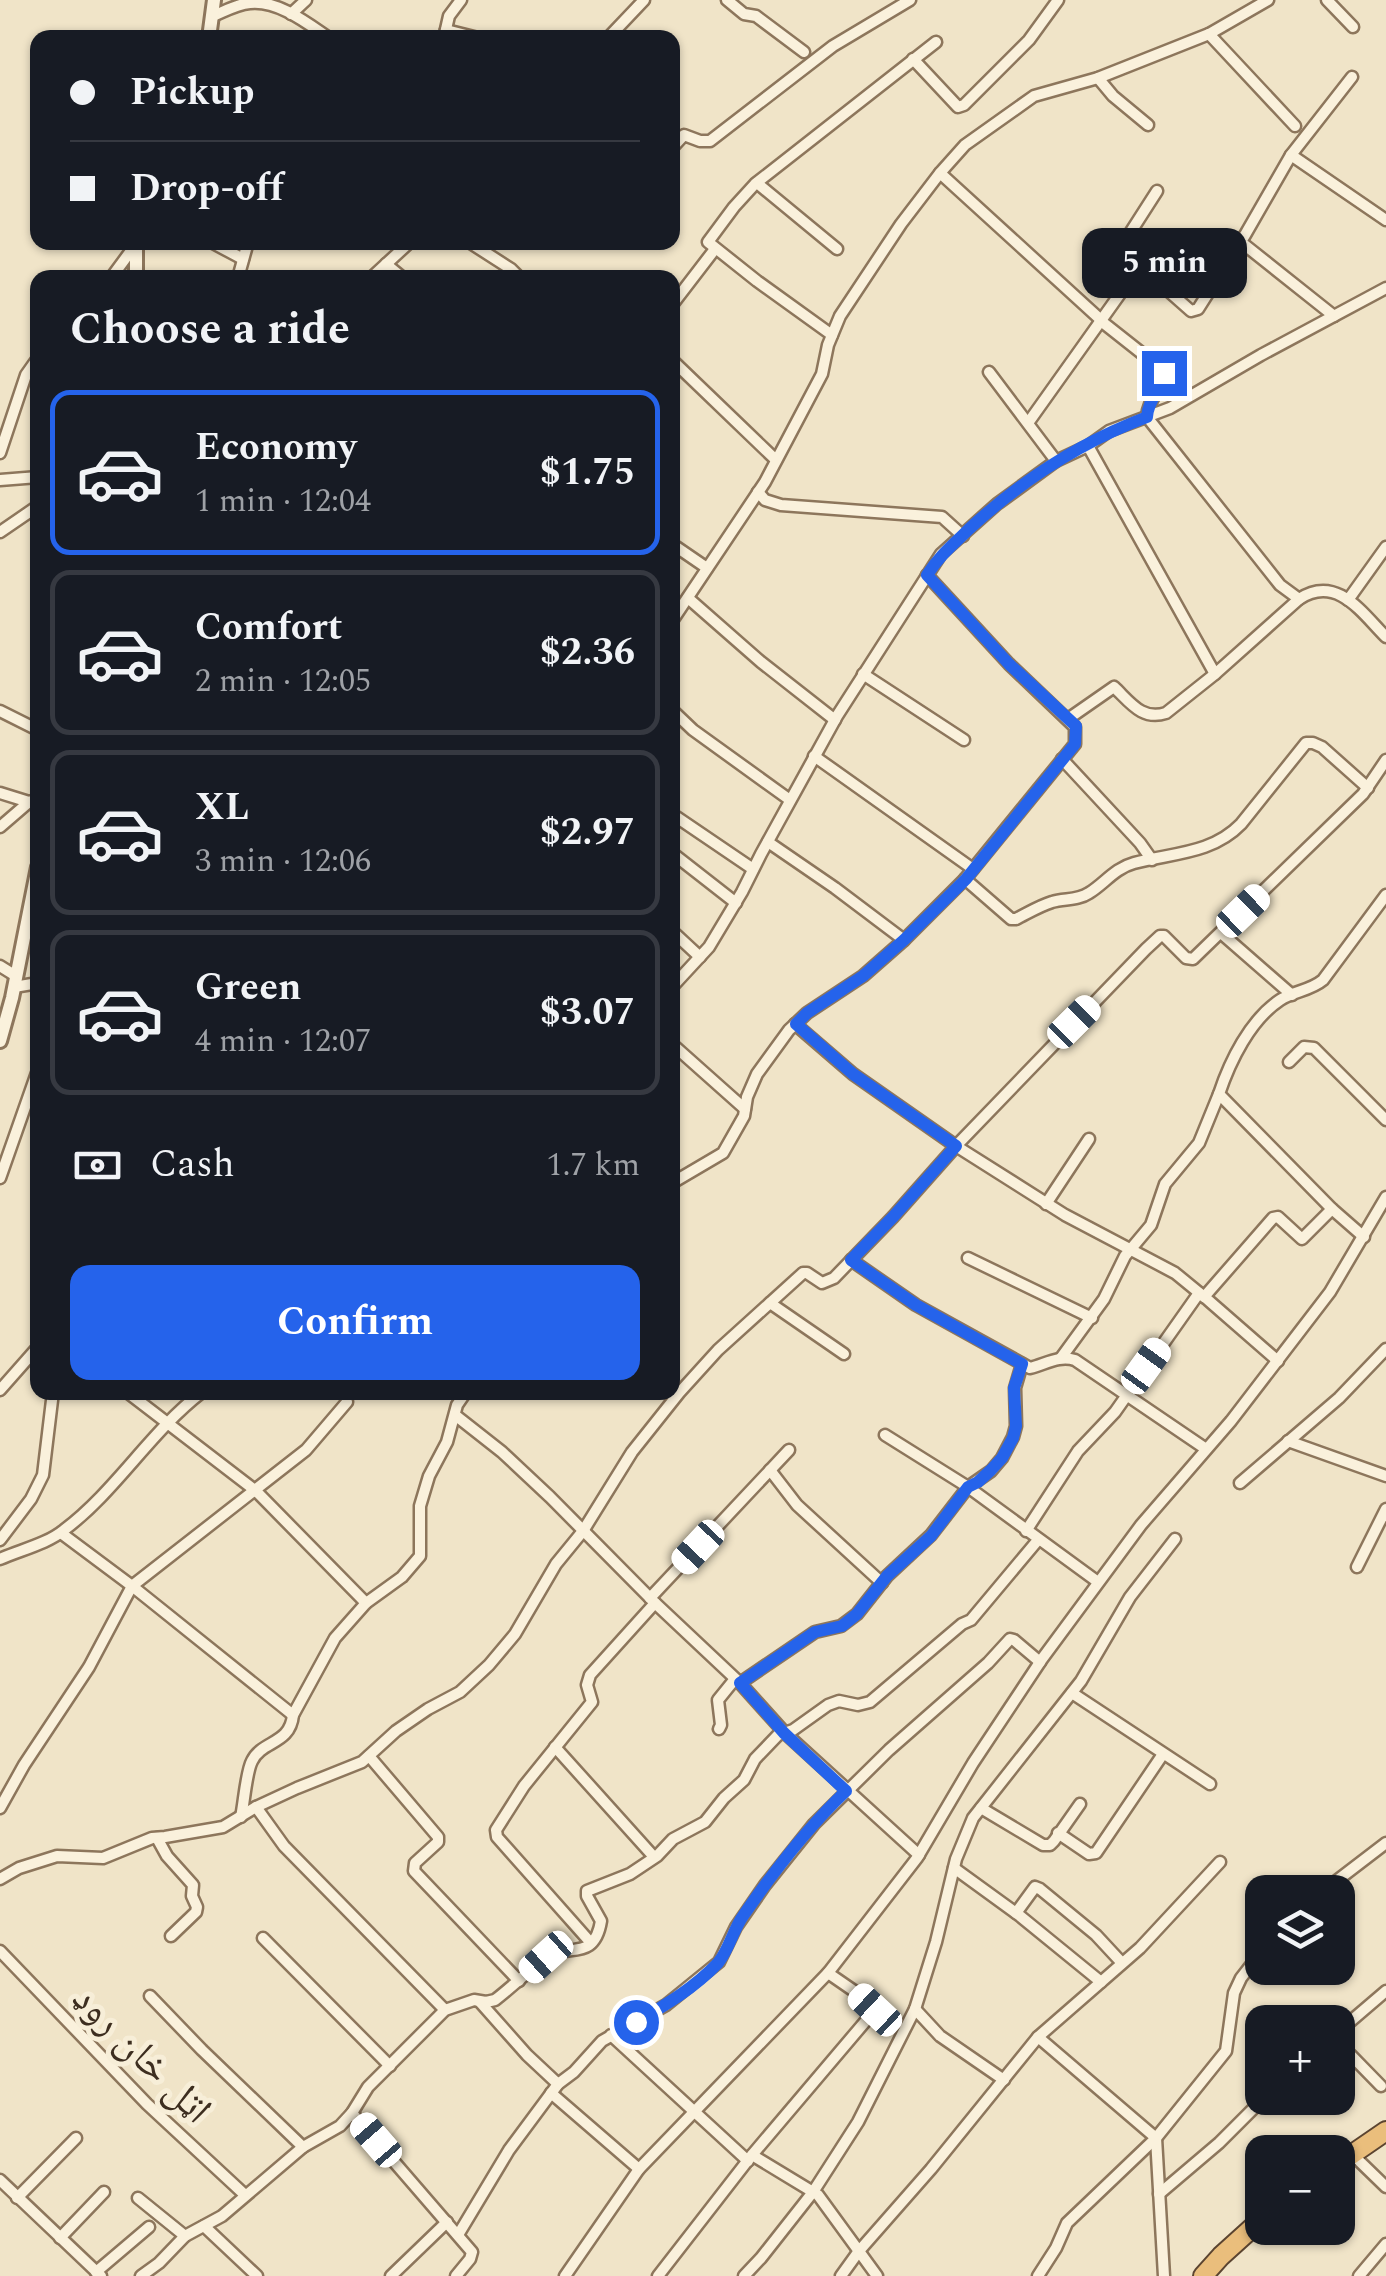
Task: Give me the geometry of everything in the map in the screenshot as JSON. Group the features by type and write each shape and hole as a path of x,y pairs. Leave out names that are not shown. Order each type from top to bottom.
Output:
{"highway":[{"path":"1355,2152 1386,2130"},
{"path":"1203,2276 1245,2234"}],"street":[{"path":"210,30 214,0"},
{"path":"290,14 306,0"},
{"path":"616,30 644,0"},
{"path":"727,0 804,52"},
{"path":"680,141 687,135 710,141 833,46 910,0"},
{"path":"913,59 958,107 1029,40 1058,0"},
{"path":"680,609 776,460 822,374 840,316 900,224 965,145 1034,96 1098,78 1209,34 1268,0"},
{"path":"1327,0 1353,27"},
{"path":"446,30 458,1"},
{"path":"213,16 260,2 317,30"},
{"path":"1209,34 1295,126"},
{"path":"832,335 708,242 757,183 936,42"},
{"path":"1157,191 1122,250 1191,311 1198,309 1291,155 1352,77"},
{"path":"1098,78 1148,126"},
{"path":"1291,155 1386,220"},
{"path":"940,173 1101,320 1163,370 1163,381 1151,399 1147,417"},
{"path":"757,183 837,249"},
{"path":"1240,242 1334,316"},
{"path":"680,294 715,249"},
{"path":"226,250 243,259"},
{"path":"240,270 246,250"},
{"path":"380,270 401,250"},
{"path":"482,250 513,270"},
{"path":"386,264 393,270"},
{"path":"680,978 709,947 835,720 941,554 997,504 1056,461 1109,431 1170,408 1386,288"},
{"path":"1028,423 1122,291"},
{"path":"680,368 776,460"},
{"path":"0,453 30,369"},
{"path":"989,372 1056,461"},
{"path":"1147,417 1280,585 1299,599"},
{"path":"1088,446 1215,674"},
{"path":"0,480 30,478"},
{"path":"758,492 766,500 782,505 942,516 963,536"},
{"path":"0,532 30,511"},
{"path":"1348,600 1386,547"},
{"path":"680,549 708,568"},
{"path":"680,1179 723,1153 740,1125 747,1097 764,1062 796,1024 863,976 904,940 969,874 1075,744 1076,726 1009,664 927,575"},
{"path":"1068,719 1114,687 1140,712 1157,716 1174,708 1308,593 1337,592 1386,638"},
{"path":"688,598 835,720"},
{"path":"863,674 964,740"},
{"path":"0,710 30,726"},
{"path":"680,718 790,800"},
{"path":"814,756 969,874 1010,919 1056,900 1082,897 1133,863 1210,846 1232,834 1306,743 1314,742 1368,788"},
{"path":"1062,759 1152,860"},
{"path":"680,1393 718,1350 803,1273 826,1283 851,1260 1160,936 1166,936 1190,960 1368,788 1386,760"},
{"path":"0,793 30,800"},
{"path":"0,827 30,803"},
{"path":"680,819 753,869"},
{"path":"768,842 904,940"},
{"path":"680,859 736,903"},
{"path":"1062,1358 1092,1318 1130,1250 1151,1224 1165,1184 1200,1142 1248,1033 1276,1003 1323,980 1386,895"},
{"path":"0,1041 30,907"},
{"path":"1220,933 1292,995"},
{"path":"680,938 700,956"},
{"path":"0,966 15,982 30,983"},
{"path":"796,1024 853,1074 956,1146 1046,1204 1175,1274 1278,1362"},
{"path":"1289,1062 1304,1048 1314,1048 1386,1120"},
{"path":"680,1051 745,1110"},
{"path":"0,1178 30,1093"},
{"path":"1219,1094 1364,1238"},
{"path":"1046,1204 1088,1139"},
{"path":"566,2276 639,2168 828,1973 919,1855 972,1762 1040,1662 1141,1526 1278,1362 1330,1292 1386,1197"},
{"path":"1026,1531 1078,1450 1115,1412 1201,1295 1272,1218 1278,1217 1302,1239 1332,1209"},
{"path":"968,1258 1092,1318"},
{"path":"851,1260 916,1305 1030,1368 1062,1358 1075,1360 1206,1449"},
{"path":"770,1303 844,1354"},
{"path":"1240,1483 1339,1398 1386,1349"},
{"path":"0,1390 30,1355"},
{"path":"719,1729 718,1700 738,1681 815,1632 842,1626 931,1536 968,1487 1002,1458 1016,1426 1014,1388 1022,1364"},
{"path":"0,1540 31,1499 43,1474 52,1400"},
{"path":"139,1400 256,1491 366,1602"},
{"path":"0,1558 61,1533 191,1400"},
{"path":"241,1817 251,1762 292,1727 293,1714 335,1638 366,1602 402,1577 420,1556 420,1506 429,1476 448,1442 460,1400"},
{"path":"0,1879 57,1856 103,1858 156,1838 223,1827 256,1807 362,1762 396,1731 460,1692 489,1665 515,1634 556,1564 583,1531 632,1452 674,1400"},
{"path":"0,1808 89,1667 132,1586 306,1450 347,1402"},
{"path":"454,1416 502,1452 738,1681 784,1733 919,1855"},
{"path":"885,1435 968,1487 1098,1582"},
{"path":"1288,1441 1386,1476"},
{"path":"591,1943 496,1834 498,1826 524,1786 592,1702 587,1685 590,1676 788,1450"},
{"path":"770,1470 797,1505 882,1583"},
{"path":"1357,1567 1386,1509"},
{"path":"61,1533 293,1714"},
{"path":"744,2276 814,2192 858,2122 914,2010 954,1868 974,1818 1072,1692 1130,1597 1175,1538"},
{"path":"141,2276 184,2236 222,2216 304,2147 340,2126 368,2087 445,2010 474,2000 495,2000 554,1952 578,1950 591,1943 602,1921 587,1891 630,1874 654,1858 672,1839 705,1822 778,1735 793,1730 828,1705 840,1701 858,1705 870,1702 971,1620 1038,1540"},
{"path":"458,2235 554,2088 602,2042 666,2005 719,1962 736,1927 765,1885 846,1791 1010,1639 1040,1662"},
{"path":"1072,1692 1210,1784"},
{"path":"555,1748 654,1858"},
{"path":"1058,1833 1089,1854 1096,1853 1163,1754"},
{"path":"369,1756 438,1836 438,1842 415,1863 414,1871 520,1981"},
{"path":"981,1808 1043,1845 1050,1845 1080,1804"},
{"path":"256,1807 284,1846 445,2010"},
{"path":"156,1838 193,1886 191,1892 197,1906 196,1912 171,1936"},
{"path":"1344,1875 1386,1843"},
{"path":"842,2276 1038,2037 1140,1948 1220,1862"},
{"path":"954,1868 1101,1982"},
{"path":"1016,1913 1035,1887 1096,1935 1122,1963"},
{"path":"263,1938 390,2066"},
{"name":"اټل خان روډ","path":"0,1951 147,2104 245,2195"},
{"path":"658,2276 750,2158 875,2010 828,1973"},
{"path":"1038,2276 1067,2223 1156,2138 1226,2051 1234,1992 1245,1973"},
{"path":"1355,2017 1386,1991"},
{"path":"150,1996 304,2147"},
{"path":"479,2001 554,2088 639,2168"},
{"path":"914,2010 940,2036 1004,2080"},
{"path":"612,2035 694,2113 750,2158 818,2195 877,2276"},
{"path":"1038,2037 1156,2138 1164,2276"},
{"path":"1355,2059 1381,2086"},
{"path":"352,2113 472,2255 456,2276"},
{"path":"1159,2194 1247,2115"},
{"path":"17,2198 76,2138"},
{"path":"1355,2166 1386,2187"},
{"path":"0,2180 98,2274 148,2227"},
{"path":"60,2238 104,2192"},
{"path":"138,2198 184,2236"},
{"path":"391,2276 447,2222"},
{"path":"204,2226 256,2276"},
{"path":"1362,2275 1386,2244"}],"route":[{"path":"636,2022 683,1993 719,1962 736,1927 765,1885 846,1791 784,1733 740,1683 815,1632 842,1626 857,1614 887,1576 931,1536 968,1487 1002,1458 1013,1438 1014,1388 1022,1364 950,1326 851,1260 956,1146 853,1074 796,1024 863,976 966,879 1075,744 1076,726 1009,664 927,575 941,554 1028,480 1109,431 1147,417 1148,406 1164,373"}]}
